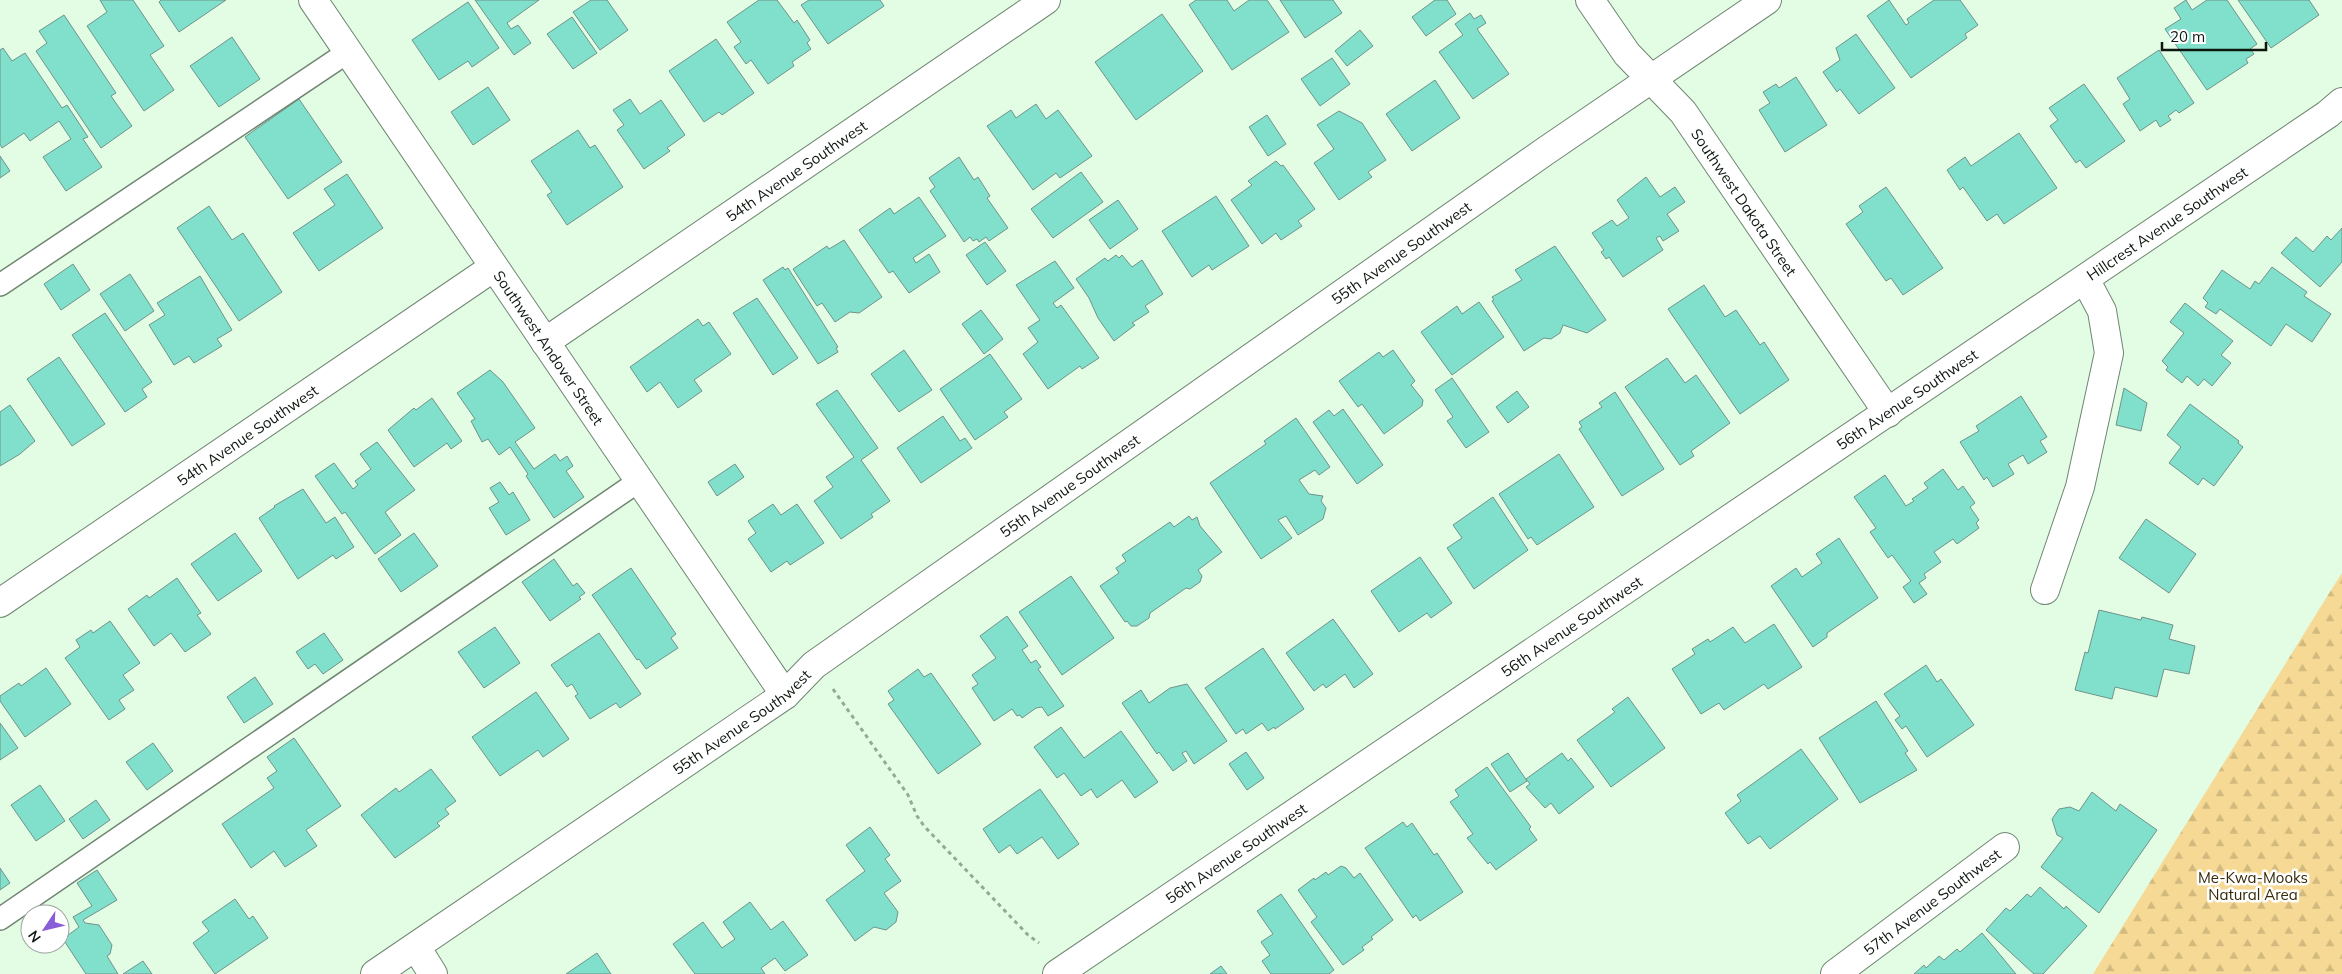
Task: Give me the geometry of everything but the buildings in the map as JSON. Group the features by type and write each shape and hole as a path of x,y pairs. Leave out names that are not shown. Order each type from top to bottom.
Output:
{"street":[{"name":"54th Avenue Southwest","path":"545,342 1046,0"},
{"name":"Southwest Dakota Street","path":"1590,0 1627,54 1683,112 1888,413"},
{"name":"55th Avenue Southwest","path":"375,974 784,695 814,665 1519,169 1767,0"},
{"name":"Southwest Andover Street","path":"315,1 784,695"},
{"name":"Hillcrest Avenue Southwest","path":"2045,590 2080,488 2110,353 2102,311 2085,279 2328,114 2342,102"},
{"name":"54th Avenue Southwest","path":"0,603 494,267"},
{"name":"56th Avenue Southwest","path":"1058,974 2085,279"},
{"name":"57th Avenue Southwest","path":"1835,974 2005,847"},
{"path":"416,947 434,974"}],"lane":[{"path":"0,285 348,52"},
{"path":"0,919 639,481"}],"path":[{"path":"840,698 908,794 917,816 924,826 1028,935 1039,943"}],"green space":[{"name":"Me-Kwa-Mooks Natural Area","path":"2342,573 2342,974 2093,974 2328,595"}]}
